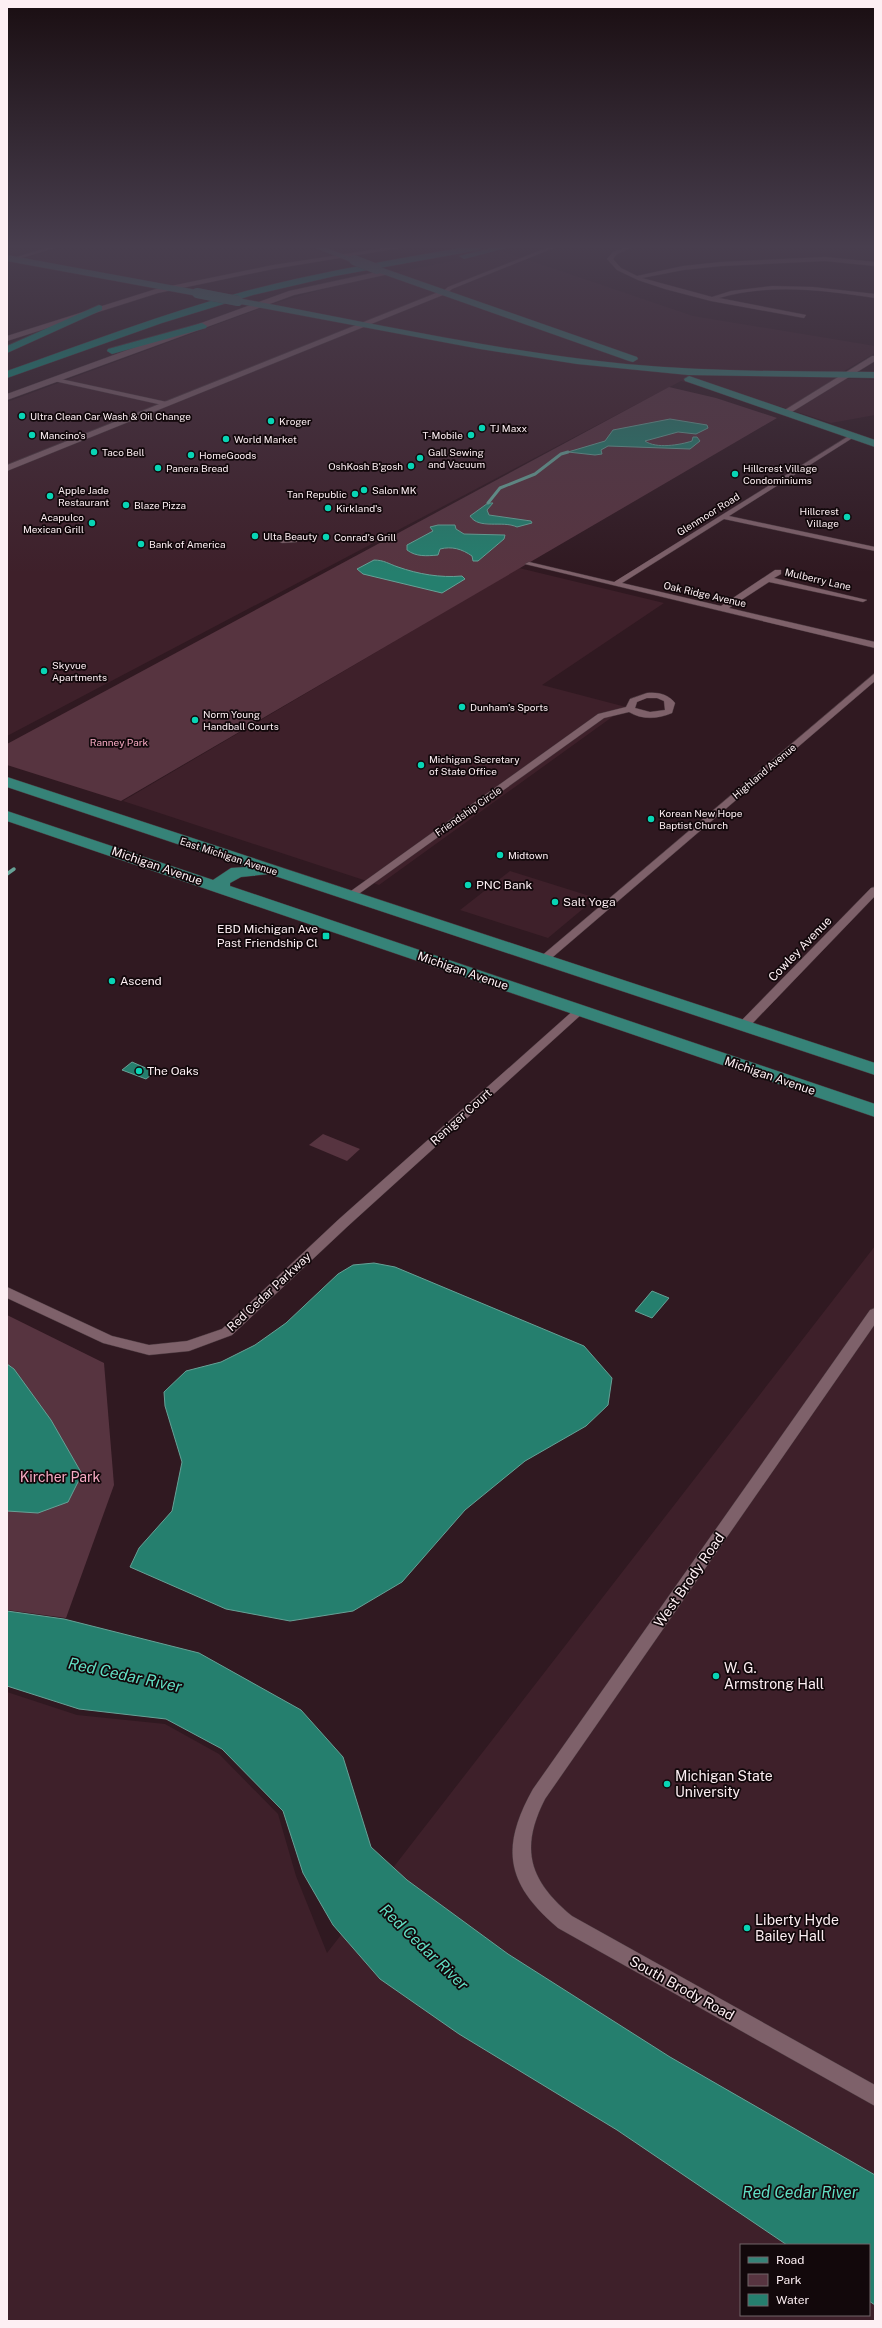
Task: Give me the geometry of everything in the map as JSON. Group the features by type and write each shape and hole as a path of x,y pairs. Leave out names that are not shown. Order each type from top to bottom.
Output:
{"highway":[{"path":"7,359 17,356"},
{"path":"7,375 61,356"},
{"path":"7,382 99,356"}],"main road":[{"path":"534,356 669,382"},
{"path":"547,356 660,370 759,375 875,375"},
{"path":"622,356 660,370 741,396 768,408"},
{"path":"639,356 718,369 813,374"},
{"path":"679,384 768,408 875,444"},
{"name":"East Michigan Avenue","path":"9,783 543,960"},
{"name":"Michigan Avenue","path":"7,816 52,830 875,1111"},
{"path":"90,843 128,850 151,848 172,837"},
{"path":"222,889 221,881 232,874 249,871 275,871"},
{"path":"543,960 875,1069"}],"street":[{"path":"7,398 122,356"},
{"path":"7,468 288,356"},
{"path":"784,413 846,374 875,358"},
{"path":"56,380 167,404"},
{"name":"Glenmoor Road","path":"616,584 852,436"},
{"path":"723,517 875,549"},
{"path":"282,541 294,540"},
{"name":"Oak Ridge Avenue","path":"529,564 875,645"},
{"path":"723,610 778,572"},
{"name":"Mulberry Lane","path":"768,579 863,600"},
{"name":"Highland Avenue","path":"543,960 875,676"},
{"name":"Friendship Circle","path":"349,896 601,716 630,709"},
{"name":"Cowley Avenue","path":"743,1026 875,890"},
{"name":"Reniger Court","path":"343,1223 579,1011"},
{"name":"Red Cedar Parkway","path":"7,1292 108,1340 149,1350 189,1346 227,1332 343,1223"},
{"name":"West Brody Road","path":"520,1853 521,1834 527,1814 539,1794 875,1314"},
{"name":"South Brody Road","path":"520,1853 524,1874 546,1909 565,1922 875,2096"}],"shaded area":[{"path":"132,356 870,356 832,378 875,380 875,415 831,423 785,408 681,381 7,736 7,402"},
{"path":"519,568 664,603 542,685 626,707 379,885 123,801"},
{"path":"510,871 596,898 548,938 460,910"},
{"name":"Michigan State University","path":"875,1246 875,2321 7,2321 7,1692 77,1715 165,1724 219,1754 278,1814 296,1876 327,1953"}],"green space":[{"name":"Ranney Park","path":"669,387 716,398 777,418 121,801 7,765 7,744"},
{"path":"323,1134 360,1149 347,1161 309,1145"},
{"name":"Kircher Park","path":"7,1315 104,1363 114,1485 66,1618 7,1610"}],"water":[{"path":"670,419 707,425 708,428 696,434 678,432 645,441 655,445 668,446 692,441 693,437 697,437 700,441 690,449 608,446 601,450 602,454 595,455 568,452 605,441 613,430"},
{"path":"488,503 493,503 487,510 489,515 531,521 532,523 517,527 505,524 485,524 479,523 470,516"},
{"path":"438,525 455,525 456,529 464,534 505,535 504,539 478,561 473,561 472,556 461,550 453,548 440,549 438,555 430,556 418,555 407,550 407,545 433,531 430,527"},
{"path":"374,560 384,561 421,573 437,576 462,576 465,579 442,593 363,574 357,569"},
{"name":"The Oaks","path":"132,1062 155,1072 146,1079 122,1070"},
{"path":"374,1263 395,1267 584,1346 612,1378 608,1405 586,1426 525,1461 465,1510 402,1582 353,1611 290,1621 226,1609 130,1567 139,1548 172,1511 182,1462 165,1406 164,1392 186,1371 221,1362 255,1345 286,1323 338,1274 353,1265"},
{"path":"652,1291 669,1298 652,1318 635,1311"},
{"path":"7,1364 14,1369 51,1420 82,1474 68,1502 38,1513 7,1511"},
{"name":"Red Cedar River","path":"7,1611 64,1619 199,1653 301,1710 343,1757 371,1847 407,1880 508,1954 670,2057 875,2175 875,2305 870,2302 870,2244 786,2244 617,2130 459,2034 380,1979 333,1925 303,1873 283,1811 222,1749 166,1719 79,1709 7,1686"}],"waterway":[{"path":"488,503 500,488 535,474 561,454 568,452"},
{"path":"7,874 14,869"}],"place":[{"name":"Ultra Clean Car Wash & Oil Change","path":"22,416"},
{"name":"Kroger","path":"271,421"},
{"name":"TJ Maxx","path":"482,428"},
{"name":"Mancino's","path":"32,435"},
{"name":"T-Mobile","path":"471,435"},
{"name":"World Market","path":"226,439"},
{"name":"Taco Bell","path":"94,452"},
{"name":"HomeGoods","path":"191,455"},
{"name":"Gall Sewing and Vacuum","path":"420,458"},
{"name":"OshKosh B'gosh","path":"411,466"},
{"name":"Panera Bread","path":"158,468"},
{"name":"Hillcrest Village Condominiums","path":"735,474"},
{"name":"Salon MK","path":"364,490"},
{"name":"Tan Republic","path":"355,494"},
{"name":"Apple Jade Restaurant","path":"50,496"},
{"name":"Blaze Pizza","path":"126,505"},
{"name":"Kirkland's","path":"328,508"},
{"name":"Hillcrest Village","path":"847,517"},
{"name":"Acapulco Mexican Grill","path":"92,523"},
{"name":"Ulta Beauty","path":"255,536"},
{"name":"Conrad's Grill","path":"326,537"},
{"name":"Bank of America","path":"141,544"},
{"name":"Skyvue Apartments","path":"44,671"},
{"name":"Dunham's Sports","path":"462,707"},
{"name":"Norm Young Handball Courts","path":"195,720"},
{"name":"Michigan Secretary of State Office","path":"421,765"},
{"name":"Korean New Hope Baptist Church","path":"651,819"},
{"name":"Midtown","path":"500,855"},
{"name":"PNC Bank","path":"468,885"},
{"name":"Salt Yoga","path":"555,902"},
{"name":"EBD Michigan Ave Past Friendship Cl","path":"326,936"},
{"name":"Ascend","path":"112,981"},
{"name":"The Oaks","path":"139,1071"},
{"name":"W. G. Armstrong Hall","path":"716,1676"},
{"name":"Michigan State University","path":"667,1784"},
{"name":"Liberty Hyde Bailey Hall","path":"747,1928"}]}
